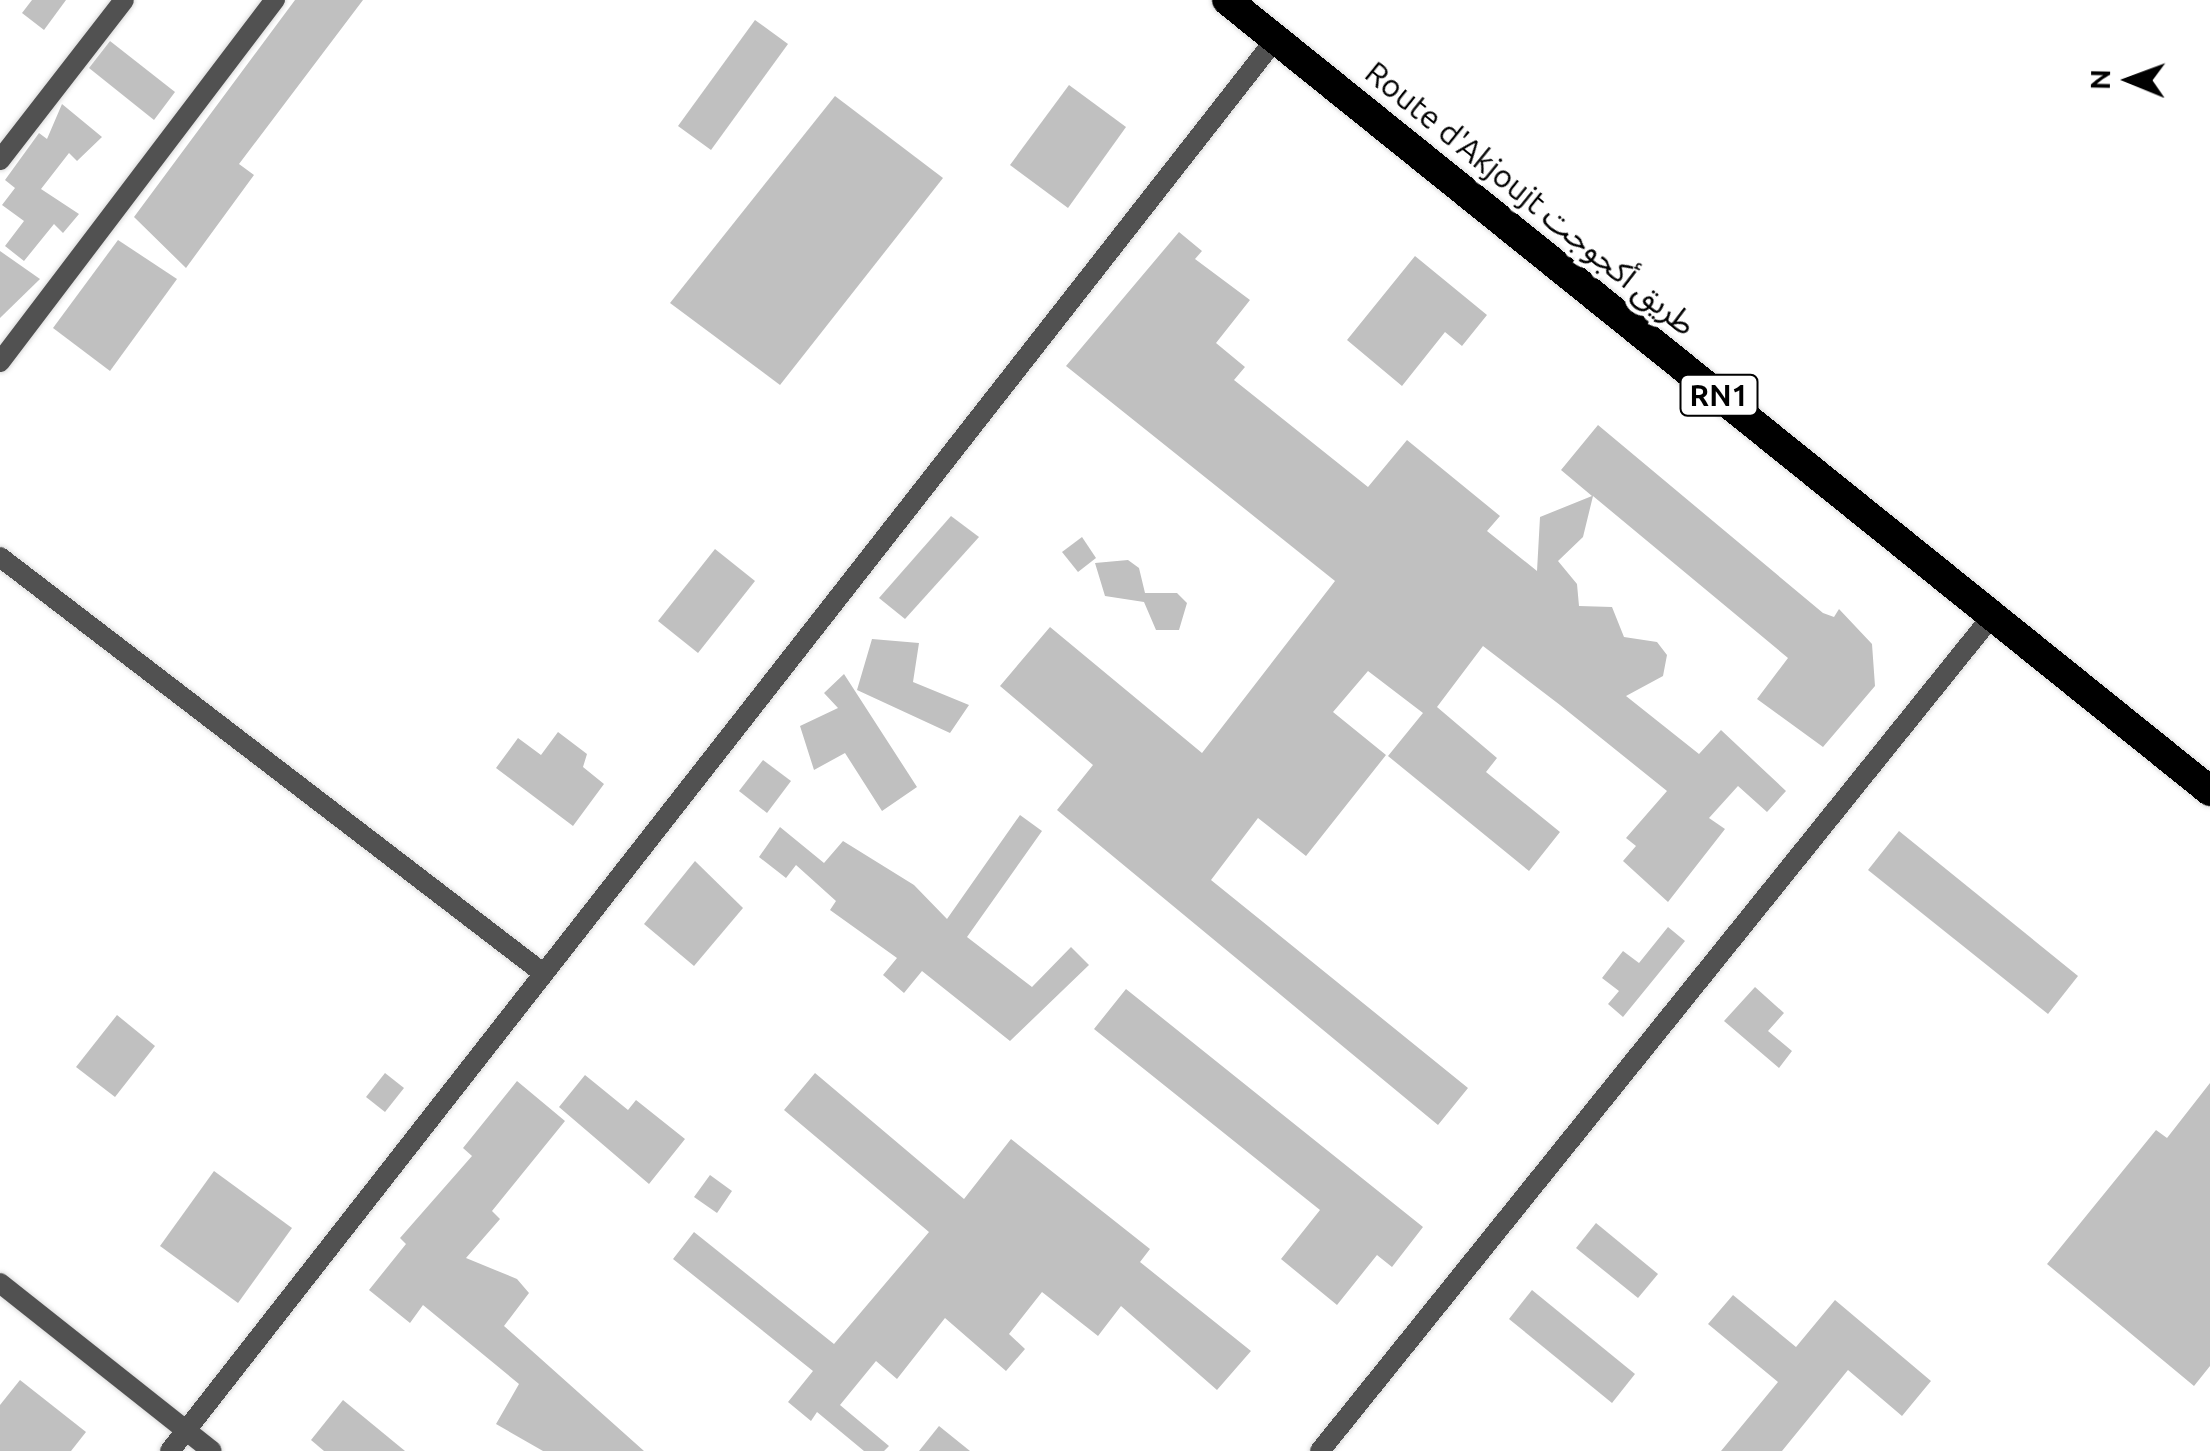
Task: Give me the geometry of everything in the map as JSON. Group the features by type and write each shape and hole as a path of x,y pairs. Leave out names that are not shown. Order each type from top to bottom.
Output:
{"highway":[{"name":"Route d'Akjoujt طريق أكجوجت","path":"1227,0 2210,791"}],"street":[{"path":"0,160 124,0"},
{"path":"0,362 275,0"},
{"path":"170,1451 1277,37"},
{"path":"0,556 543,973"},
{"path":"1320,1451 1992,616"},
{"path":"0,1283 212,1451"}],"building":[{"path":"32,0 66,0 44,30 22,13"},
{"path":"295,0 363,0 239,164 254,175 186,268 134,217"},
{"path":"755,20 788,44 711,150 678,126"},
{"path":"110,41 175,92 154,120 89,68"},
{"path":"1069,85 1126,127 1068,208 1010,165"},
{"path":"835,96 943,178 780,385 670,303"},
{"path":"62,104 102,137 77,161 69,153 41,189 79,214 63,233 54,224 24,261 5,246 24,221 2,205 15,188 5,180 39,133 47,139"},
{"path":"1179,232 1202,251 1195,259 1250,300 1216,343 1245,367 1234,380 1368,487 1407,440 1500,516 1487,531 1537,571 1540,517 1592,496 1561,470 1598,425 1823,613 1834,617 1839,609 1872,644 1875,686 1823,747 1757,699 1788,658 1593,496 1583,537 1558,561 1577,584 1579,606 1612,607 1624,637 1657,642 1667,655 1663,676 1626,696 1699,754 1721,730 1786,791 1767,812 1738,786 1709,818 1725,829 1668,902 1623,861 1636,846 1626,838 1667,791 1560,705 1483,646 1437,707 1497,758 1486,772 1560,832 1529,871 1388,756 1423,713 1368,671 1333,712 1386,755 1306,856 1258,818 1211,880 1468,1088 1438,1125 1057,810 1093,765 1000,686 1050,627 1202,753 1335,581 1066,366"},
{"path":"118,240 177,279 110,371 53,328"},
{"path":"0,251 40,279 0,318"},
{"path":"1415,256 1487,315 1462,346 1445,332 1402,386 1347,340"},
{"path":"951,516 979,537 905,619 879,598"},
{"path":"1082,537 1096,558 1078,572 1062,552"},
{"path":"715,549 755,581 698,653 658,621"},
{"path":"1128,560 1139,568 1145,593 1177,593 1187,603 1179,630 1156,630 1144,602 1105,596 1095,563"},
{"path":"872,639 919,643 913,682 969,705 950,733 857,690"},
{"path":"844,674 917,787 882,811 845,753 814,770 800,726 838,708 824,693"},
{"path":"558,732 587,754 583,767 604,784 573,826 496,768 518,738 541,755"},
{"path":"763,760 791,781 767,813 739,791"},
{"path":"1020,815 1042,831 967,937 1032,987 1071,947 1089,965 1010,1041 922,971 904,993 883,975 897,958 830,910 836,901 796,865 786,878 759,857 780,827 824,863 843,841 914,885 947,919"},
{"path":"1899,831 2078,976 2048,1014 1868,870"},
{"path":"695,861 743,908 694,966 644,924"},
{"path":"1668,927 1685,941 1623,1017 1608,1004 1619,991 1602,978 1623,951 1639,963"},
{"path":"1755,987 1784,1013 1768,1031 1792,1051 1779,1068 1724,1021"},
{"path":"1126,989 1423,1227 1392,1267 1377,1255 1337,1305 1281,1259 1320,1210 1094,1029"},
{"path":"117,1015 155,1046 115,1097 76,1067"},
{"path":"385,1073 404,1088 385,1112 366,1097"},
{"path":"815,1073 964,1199 1011,1139 1150,1249 1140,1262 1251,1351 1217,1390 1121,1306 1098,1336 1042,1292 1009,1334 1025,1349 1006,1371 945,1318 897,1379 876,1361 840,1405 889,1446 884,1451 864,1451 817,1412 811,1421 788,1402 813,1371 673,1259 694,1232 834,1344 929,1232 784,1110"},
{"path":"585,1075 628,1110 636,1100 685,1139 649,1184 559,1107"},
{"path":"517,1081 565,1121 492,1211 500,1219 466,1258 517,1279 529,1293 504,1326 644,1451 543,1451 496,1424 519,1384 423,1305 410,1323 369,1290 406,1244 400,1238 472,1156 463,1148"},
{"path":"2210,1083 2210,1366 2194,1386 2047,1264 2156,1130 2167,1138"},
{"path":"214,1171 292,1228 238,1303 160,1246"},
{"path":"710,1175 732,1191 717,1213 694,1197"},
{"path":"1596,1223 1658,1274 1638,1298 1576,1248"},
{"path":"1532,1290 1635,1374 1612,1403 1509,1319"},
{"path":"1733,1295 1796,1347 1835,1300 1931,1381 1902,1416 1848,1370 1782,1451 1721,1451 1778,1382 1708,1324"},
{"path":"20,1380 86,1432 71,1451 0,1451 0,1405"},
{"path":"343,1400 405,1451 324,1451 311,1440"},
{"path":"939,1426 970,1451 919,1451"}]}
